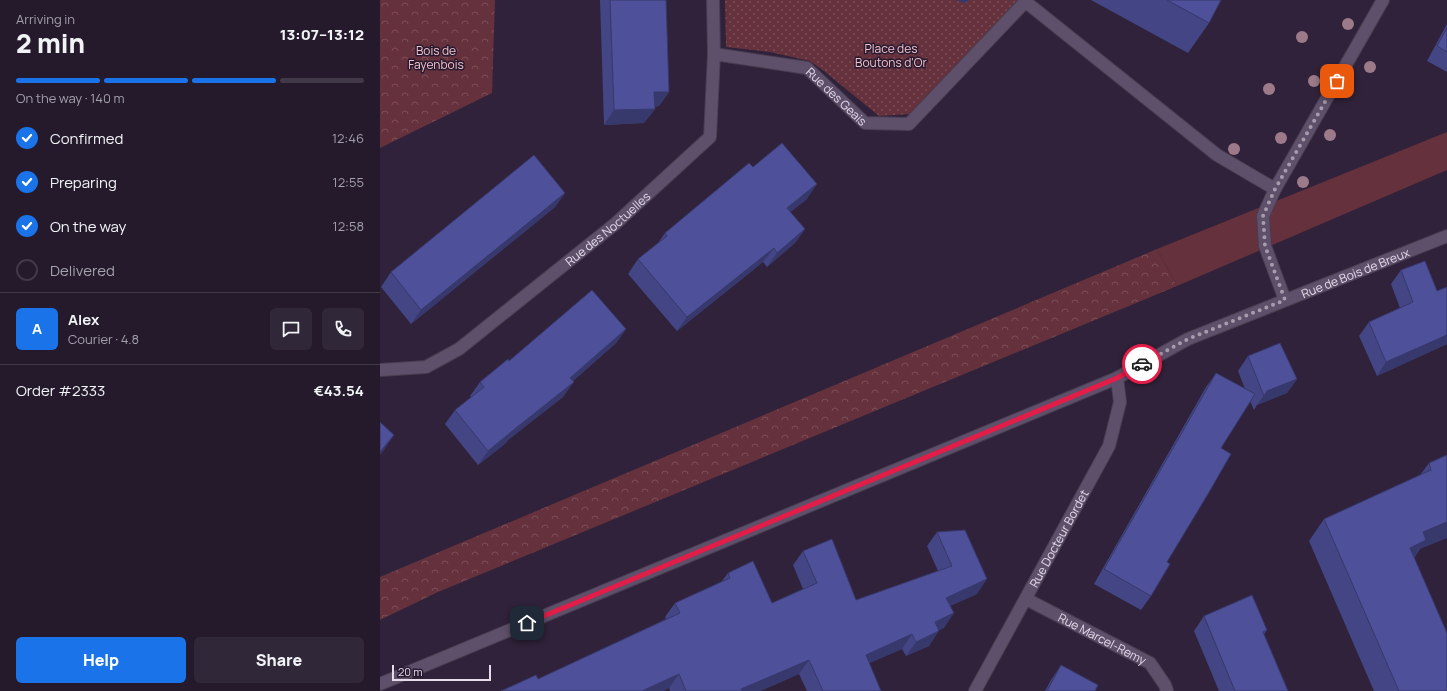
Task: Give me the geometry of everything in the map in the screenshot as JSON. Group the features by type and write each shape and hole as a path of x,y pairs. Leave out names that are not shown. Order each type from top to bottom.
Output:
{"street":[{"name":"Rue des Noctuelles","path":"380,370 426,367 459,349 615,224 710,137 714,54 714,0"},
{"path":"1285,300 1265,246 1263,216 1275,189 1383,0"},
{"name":"Rue des Geais","path":"714,54 807,68 865,123 909,124 1027,1"},
{"path":"1027,1 1218,154 1275,189"},
{"name":"Rue de Bois de Breux","path":"380,684 1117,378 1188,339 1447,236"},
{"name":"Rue Docteur Bordet","path":"975,691 1109,446 1120,402 1117,378"},
{"name":"Rue Marcel-Remy","path":"1026,599 1150,663 1165,685 1167,691"}],"green space":[{"name":"Bois de Fayenbois","path":"380,0 495,0 492,93 380,148"},
{"name":"Place des Boutons d'Or","path":"725,0 1020,0 911,114 879,116 810,61 770,52 726,47"},
{"path":"1447,132 1447,170 1177,286 1157,249"},
{"path":"1157,249 1177,286 438,592 380,620 380,577"}],"building":[{"path":"610,0 666,0 669,92 654,92 655,109 614,110"},
{"path":"1167,0 1221,0 1209,23"},
{"path":"1447,28 1447,52 1437,46"},
{"path":"782,143 817,184 787,208 805,229 777,253 774,248 687,317 638,259 667,236 665,233 749,163 753,167"},
{"path":"534,155 565,193 421,310 391,272"},
{"path":"1425,261 1437,291 1447,287 1447,335 1386,362 1369,322 1413,302 1401,270"},
{"path":"592,290 626,329 570,378 574,382 488,451 455,410 484,387 480,382 508,359 509,361"},
{"path":"1280,343 1297,379 1267,391 1264,396 1248,356"},
{"path":"1216,373 1255,394 1221,448 1231,454 1167,562 1170,564 1151,596 1104,569"},
{"path":"380,422 394,435 380,452"},
{"path":"1447,455 1447,522 1423,532 1426,540 1410,548 1447,633 1447,691 1399,691 1324,519 1431,470 1429,463"},
{"path":"965,530 987,579 946,598 954,613 935,622 939,631 916,642 912,634 866,655 881,691 823,691 809,660 741,689 742,691 686,691 679,674 642,691 501,691 536,675 538,679 680,613 675,603 730,578 728,573 753,561 772,603 817,583 803,551 832,539 856,600 952,566 937,532"},
{"path":"1252,595 1267,630 1263,632 1288,691 1235,691 1204,616"},
{"path":"1061,665 1098,685 1095,691 1047,691"}],"way so far":[{"path":"1142,364 1188,339 1285,300 1265,246 1263,216 1275,189 1337,81"}],"route":[{"path":"527,623 1117,378 1142,364"}]}
